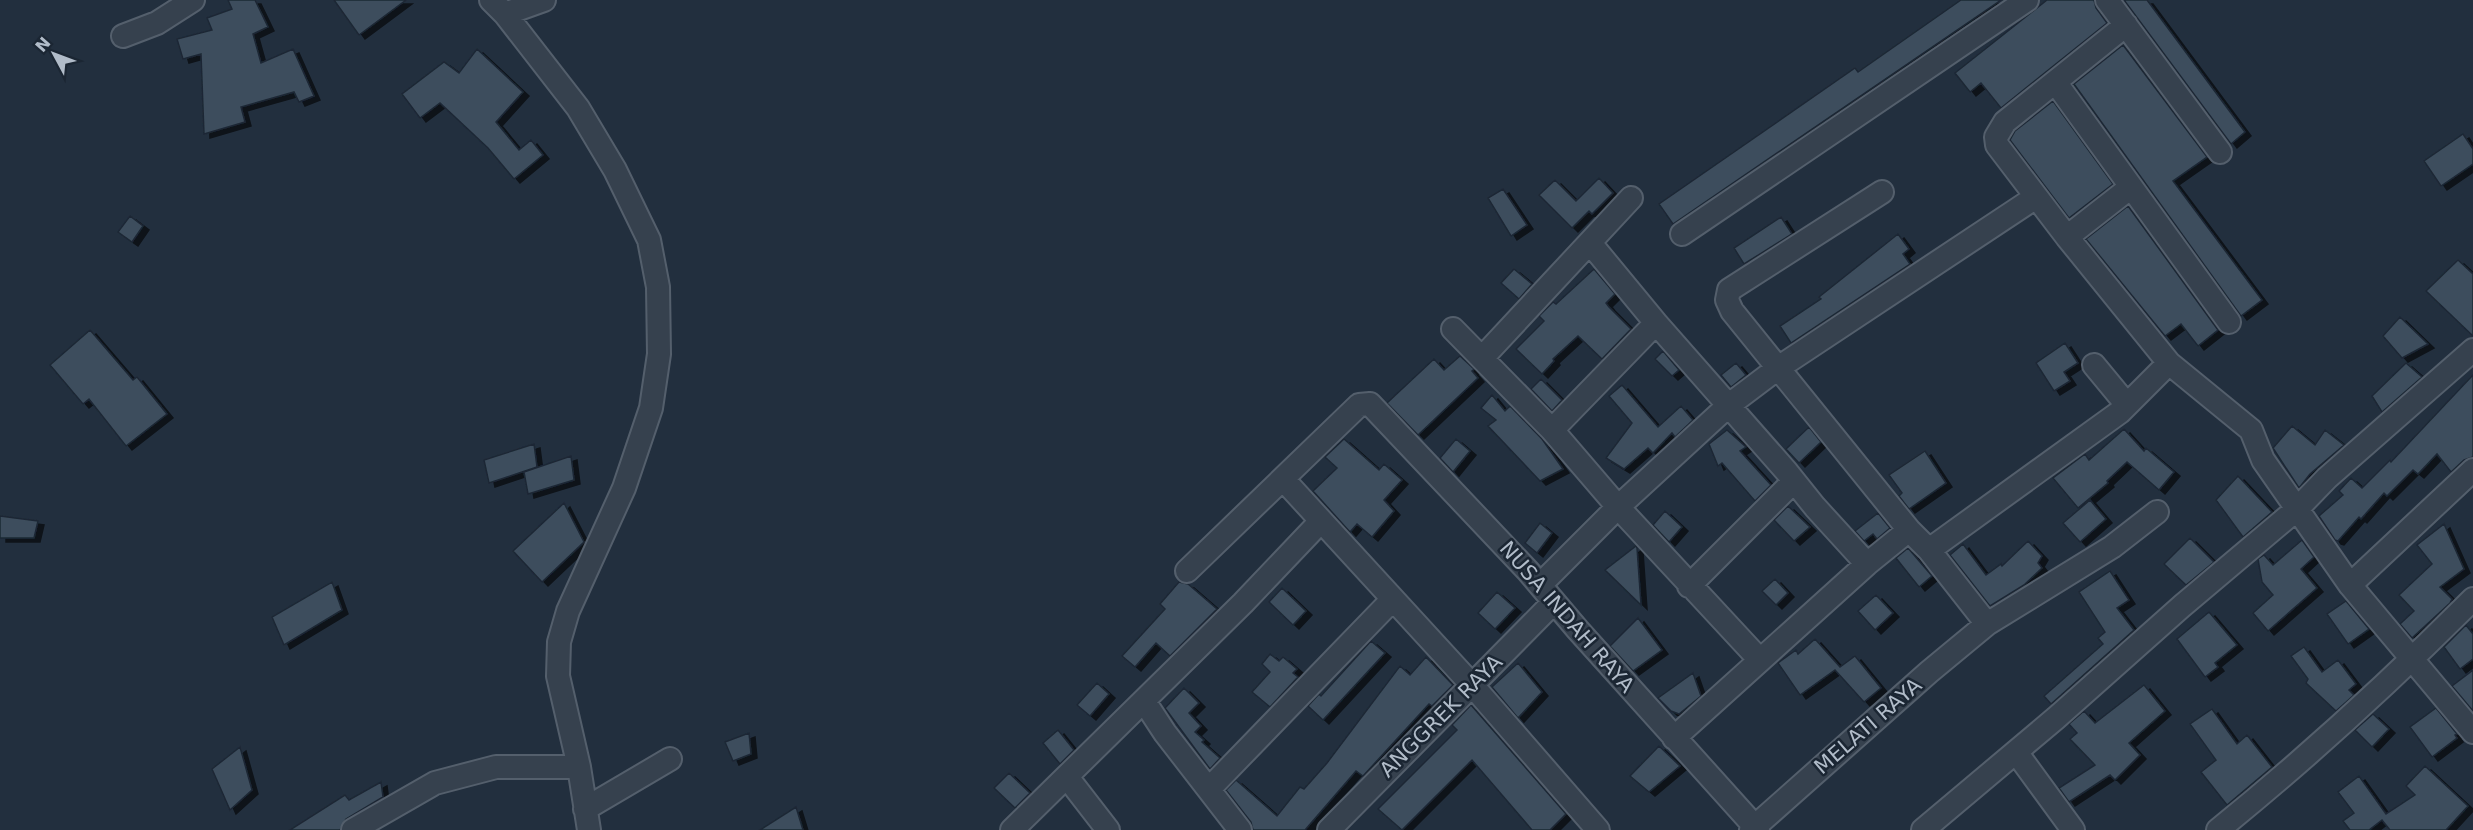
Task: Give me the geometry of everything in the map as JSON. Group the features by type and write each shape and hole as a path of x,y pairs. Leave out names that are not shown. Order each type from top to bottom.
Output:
{"street":[{"path":"123,36 157,23 193,0"},
{"path":"544,0 498,7 578,108 615,170 649,240 658,287 658,354 651,408 624,488 568,611 559,642 558,676 579,767 587,820 670,759"},
{"path":"1682,234 2027,0"},
{"path":"2107,0 2220,152"},
{"path":"2126,25 2005,122 1996,137 1997,145 2067,237 2169,363 2251,430 2263,460 2350,585 2473,732"},
{"path":"2056,82 2229,322"},
{"path":"2067,237 2131,187"},
{"path":"1882,192 1730,290 1726,300 1909,530 1929,550 1985,626"},
{"name":"ANGGREK RAYA","path":"1329,830 1472,685 1618,507 1729,405 1778,368 2036,197"},
{"path":"1483,357 1631,198"},
{"path":"1590,243 1656,323 1867,564"},
{"path":"1552,429 1656,323"},
{"path":"1453,329 1552,429 1618,507 1760,659"},
{"path":"1926,829 2297,509 2327,478 2473,350"},
{"path":"1929,550 2127,405 2169,363"},
{"path":"2094,365 2127,405"},
{"name":"NUSA INDAH RAYA","path":"1283,479 1359,405 1367,403 1373,407 1547,593 1755,829"},
{"path":"2350,585 2473,470"},
{"path":"1187,571 1283,479 1472,685 1598,830"},
{"path":"1689,585 1794,481"},
{"name":"MELATI RAYA","path":"1755,829 1929,672 1985,626 2112,547 2157,512"},
{"path":"1012,830 1243,603 1321,521"},
{"path":"1674,738 1867,564 1909,530"},
{"path":"1209,789 1393,599"},
{"path":"2217,830 2268,789 2411,660 2473,599"},
{"path":"1144,701 1240,830"},
{"path":"2016,752 2073,830"},
{"path":"352,830 435,783 496,767 579,767"},
{"path":"1067,777 1108,830"}],"building":[{"path":"228,0 255,0 268,27 253,34 261,63 293,49 314,96 299,102 294,92 241,107 245,122 204,134 201,54 183,59 177,39 212,30 207,18 232,9"},
{"path":"334,0 406,0 359,35"},
{"path":"1961,0 2001,0 1673,224 1659,204 1855,68 1858,72"},
{"path":"2047,0 2094,0 2096,8 2107,23 2001,108 1981,83 1970,92 1955,73"},
{"path":"2124,0 2147,0 2245,132 2231,144"},
{"path":"2123,45 2207,157 2173,181 2262,300 2241,316 2074,84"},
{"path":"477,49 523,92 496,122 519,150 531,140 543,155 514,179 488,148 440,103 420,118 402,94 444,62 459,73"},
{"path":"2053,101 2113,184 2069,218 2010,140 2015,131"},
{"path":"2463,134 2473,149 2473,164 2441,186 2424,161"},
{"path":"1599,178 1613,193 1592,214 1589,211 1572,228 1539,195 1555,180 1576,201"},
{"path":"1503,189 1527,225 1511,236 1488,198"},
{"path":"2128,206 2218,330 2198,346 2181,324 2165,336 2086,239"},
{"path":"130,216 143,226 132,242 118,232"},
{"path":"1781,217 1792,234 1744,264 1734,248"},
{"path":"1898,234 1909,249 1903,254 1910,264 1791,343 1780,326 1821,299 1819,297"},
{"path":"2458,260 2473,274 2473,336 2426,291"},
{"path":"1514,269 1532,284 1519,299 1501,283"},
{"path":"1594,269 1615,294 1606,303 1631,329 1602,359 1578,336 1553,359 1554,361 1542,374 1516,349 1544,321 1539,316 1553,302 1556,304"},
{"path":"2400,317 2428,344 2402,358 2383,336"},
{"path":"90,330 133,380 137,377 167,414 126,446 89,399 83,404 50,365"},
{"path":"2065,343 2078,363 2064,372 2070,381 2054,391 2036,363"},
{"path":"1663,351 1679,370 1672,376 1655,359"},
{"path":"1460,356 1474,369 1472,371 1478,378 1418,435 1387,403 1434,359 1444,370"},
{"path":"1736,363 1746,375 1731,387 1721,375"},
{"path":"2406,363 2422,377 2382,412 2372,396"},
{"path":"2473,375 2473,457 2464,460 2451,472 2437,454 2418,474 2413,470 2387,496 2384,493 2361,519 2359,517 2338,541 2335,540 2319,516 2343,495 2339,491 2351,478 2362,488 2390,460 2391,462"},
{"path":"1541,379 1562,400 1552,411 1531,389"},
{"path":"1622,385 1658,427 1681,406 1693,420 1675,437 1672,433 1653,453 1648,448 1624,469 1606,458 1632,423 1609,396"},
{"path":"1492,395 1505,411 1510,406 1542,439 1563,469 1540,481 1488,426 1496,420 1481,408"},
{"path":"2292,426 2315,445 2325,430 2344,445 2310,474 2299,488 2273,448"},
{"path":"1809,427 1821,442 1799,463 1786,449"},
{"path":"2124,429 2144,451 2146,448 2174,472 2159,490 2127,462 2107,481 2108,483 2078,508 2053,478 2085,454 2089,460"},
{"path":"1727,430 1746,447 1740,451 1771,485 1755,501 1722,463 1718,466 1709,444"},
{"path":"1344,439 1379,470 1384,464 1402,480 1384,500 1394,511 1372,537 1357,524 1350,532 1313,491 1337,468 1325,457"},
{"path":"1456,439 1470,451 1453,472 1440,458"},
{"path":"534,444 537,467 489,483 484,460"},
{"path":"1925,451 1946,483 1909,509 1899,496 1902,493 1889,475"},
{"path":"571,456 574,480 528,494 524,472"},
{"path":"2238,476 2272,512 2243,537 2216,500"},
{"path":"2090,500 2106,519 2080,542 2063,523"},
{"path":"564,503 584,542 542,582 513,551"},
{"path":"1788,506 1810,527 1794,541 1774,520"},
{"path":"1665,511 1682,527 1669,542 1653,525"},
{"path":"1878,513 1890,528 1877,539 1873,534 1864,541 1855,531"},
{"path":"0,516 38,521 34,538 0,538"},
{"path":"1540,523 1552,533 1537,553 1525,543"},
{"path":"2444,524 2464,569 2440,587 2452,599 2450,603 2412,638 2400,624 2414,611 2399,595 2432,564 2417,545"},
{"path":"2190,538 2214,562 2186,585 2164,564"},
{"path":"2302,540 2314,557 2301,569 2317,588 2268,631 2253,613 2273,595 2262,582 2258,559 2264,555 2273,565"},
{"path":"2028,541 2042,556 2038,563 2042,568 2024,585 1990,606 1950,555 1963,544 1986,575 2001,564 2002,566"},
{"path":"1636,546 1637,548 1641,605 1605,570"},
{"path":"1908,548 1932,576 1919,587 1896,558"},
{"path":"2110,571 2129,600 2117,608 2134,630 2051,704 2044,696 2103,644 2098,638 2105,632 2079,592"},
{"path":"1775,579 1788,593 1776,605 1762,591"},
{"path":"332,582 342,610 284,645 272,617"},
{"path":"1179,582 1188,584 1217,609 1170,656 1156,643 1135,667 1122,656 1165,609 1160,604"},
{"path":"1282,588 1306,611 1293,625 1269,602"},
{"path":"1497,592 1515,608 1495,629 1478,613"},
{"path":"1876,595 1893,613 1875,630 1858,611"},
{"path":"2346,601 2369,629 2348,644 2327,614"},
{"path":"2209,612 2237,645 2215,663 2218,667 2205,677 2177,639"},
{"path":"1638,618 1662,650 1633,671 1610,646"},
{"path":"2466,625 2473,634 2473,659 2460,669 2444,647"},
{"path":"1815,639 1840,667 1855,656 1881,688 1864,702 1835,670 1800,695 1778,663 1796,650 1798,654"},
{"path":"1371,641 1385,653 1323,720 1308,706 1319,694 1321,696"},
{"path":"2304,647 2322,672 2338,660 2356,684 2349,690 2354,695 2336,711 2306,683 2308,679 2291,656"},
{"path":"1270,654 1279,661 1283,657 1297,669 1293,673 1298,677 1270,707 1252,692 1270,672 1262,664"},
{"path":"1426,657 1453,685 1432,706 1429,704 1363,776 1356,771 1305,830 1253,830 1251,822 1226,790 1236,780 1277,816 1300,787 1304,789 1327,763 1400,666 1410,675"},
{"path":"1518,663 1542,692 1518,718 1492,687"},
{"path":"2473,670 2473,711 2452,686"},
{"path":"1693,673 1701,696 1679,714 1671,711 1658,698"},
{"path":"1097,683 1109,694 1090,716 1077,705"},
{"path":"2144,685 2165,711 2129,743 2140,755 2115,780 2110,775 2069,802 2059,788 2095,765 2070,739 2077,733 2069,724 2084,711 2095,723"},
{"path":"1184,688 1199,703 1189,713 1201,726 1195,732 1204,740 1202,742 1220,758 1210,769 1165,708"},
{"path":"1471,705 1566,814 1550,830 1532,830 1472,760 1402,830 1378,809 1457,730 1452,725"},
{"path":"2436,708 2457,734 2455,735 2457,738 2432,757 2410,727"},
{"path":"2212,709 2237,744 2247,735 2272,767 2227,805 2201,772 2216,760 2190,724"},
{"path":"2373,714 2389,729 2372,747 2355,730"},
{"path":"1058,730 1074,750 1060,764 1043,743"},
{"path":"749,733 751,754 733,761 725,742"},
{"path":"1659,746 1680,766 1649,792 1630,776"},
{"path":"240,747 252,790 230,810 212,769"},
{"path":"2425,766 2468,806 2446,830 2390,830 2382,820 2369,830 2350,830 2343,821 2354,813 2338,792 2359,776 2386,814 2415,795 2406,786"},
{"path":"1009,773 1030,793 1015,808 994,788"},
{"path":"381,782 383,797 346,819 340,830 290,830 345,795 349,800"},
{"path":"796,807 803,830 760,830"}]}
